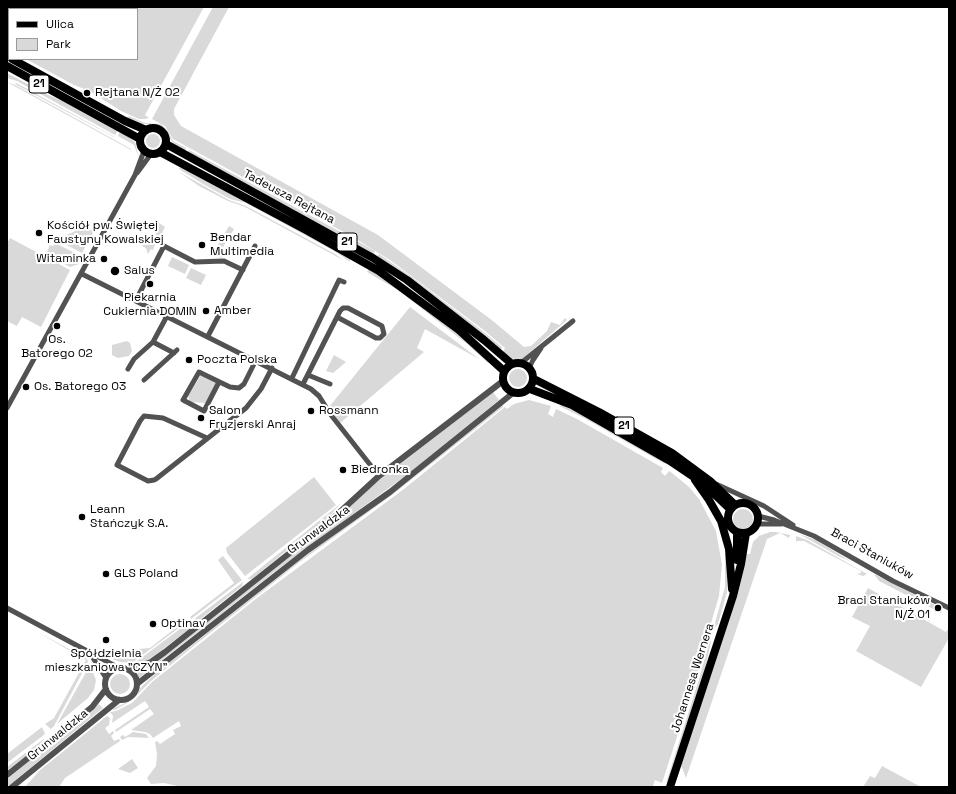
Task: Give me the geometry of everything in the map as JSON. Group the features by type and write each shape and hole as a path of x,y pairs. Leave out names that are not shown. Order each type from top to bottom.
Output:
{"main road":[{"name":"21","path":"14,60 125,121 146,130 156,128 161,130 166,139 166,144"},
{"name":"21","path":"7,66 140,138"},
{"path":"146,130 140,138 140,143 147,153 160,152 166,144"},
{"name":"Tadeusza Rejtana","path":"166,144 374,258 516,363"},
{"name":"Tadeusza Rejtana","path":"160,152 379,271 459,330 504,371"},
{"name":"21","path":"516,363 529,368"},
{"path":"516,363 504,371 503,381 508,390 513,393 522,393 530,388 534,379 529,368"},
{"name":"21","path":"534,379 599,412 672,453 710,481 732,507"},
{"name":"21","path":"530,388 557,398 583,411 670,461 732,507"},
{"name":"21","path":"693,478 709,500 721,521 729,549 733,596"},
{"path":"732,507 740,503 749,504 756,512 757,520 752,530 746,533 737,532"},
{"name":"21","path":"732,507 728,522 733,530 737,532"},
{"name":"Johannesa Wernera","path":"737,532 737,577"},
{"name":"Johannesa Wernera","path":"670,787 733,596 741,564 746,533"}],"street":[{"path":"7,408 82,274 147,153"},
{"path":"136,300 164,246 195,262 224,261 243,270"},
{"path":"208,336 255,246"},
{"path":"82,274 303,384 319,396 331,415 379,476"},
{"path":"294,379 339,280 344,282"},
{"path":"303,384 308,375 337,317 342,308 348,308 382,326 384,334 379,338 374,338 337,317"},
{"path":"128,369 134,359 153,342 167,316"},
{"path":"516,363 573,321"},
{"path":"529,368 547,340"},
{"path":"144,380 175,351 153,342"},
{"path":"219,382 204,411 184,400 199,372 232,388 241,387 256,360"},
{"path":"207,438 163,418 144,416 117,464 146,480 152,481 207,438 251,403 272,368"},
{"path":"308,375 330,384"},
{"name":"Grunwaldzka","path":"129,670 151,662 165,652 330,521 379,476 503,381"},
{"name":"Grunwaldzka","path":"137,684 308,550 390,492 513,393"},
{"path":"710,481 764,506 797,528"},
{"name":"Braci Staniuków","path":"757,520 797,528 823,540 893,581 949,608"},
{"path":"7,608 119,668 129,670 133,673 137,684 131,696 119,700 113,698 106,688 106,678 89,652"},
{"path":"106,678 113,670 119,668"},
{"name":"Grunwaldzka","path":"7,775 92,707 106,688"},
{"name":"Grunwaldzka","path":"12,787 119,700"}],"green space":[{"path":"7,7 204,7 145,115 149,118 145,119 139,119 121,111 90,91 74,85 28,60 138,60 138,8 8,8 8,49"},
{"path":"213,7 229,7 174,109 174,115 181,126 378,235 493,321 524,347 531,346 547,331 551,322 560,325 565,318 567,320 522,359 513,359 503,352 505,348 485,331 390,260 351,236 173,139 165,126 152,119"},
{"path":"7,73 48,95 71,104 118,130 115,135 17,81 7,78"},
{"path":"7,82 131,149 133,156 131,150"},
{"path":"16,83 113,136 114,137 15,84"},
{"path":"129,116 145,123 161,124 168,131 173,141 186,148 185,151 174,145 166,131 161,126 154,124 142,124 127,118"},
{"path":"120,131 135,142 139,158 134,145 118,136"},
{"path":"153,134 158,136 160,141 158,146 153,148 148,146 146,141 148,136"},
{"path":"189,150 375,251 374,254 188,153"},
{"path":"181,166 350,258 350,262 336,252 246,203 230,199 203,184 179,169"},
{"path":"179,172 229,200 246,206 335,254 345,261 245,207 228,201 199,186"},
{"path":"159,223 165,227 161,235 158,237 153,250 151,249 148,254 146,248 142,246 144,243 147,244 149,242 153,242 156,235 155,231 151,229 152,226 156,229"},
{"path":"229,226 234,229 223,247 226,249 221,258 213,254"},
{"path":"82,228 94,231 82,253 59,241 60,238"},
{"path":"10,238 70,270 41,327 22,317 17,326 7,321 7,243"},
{"path":"55,243 81,256 79,264 70,267 46,254 50,245 53,246"},
{"path":"379,254 412,277 480,329 502,347 501,350 377,256"},
{"path":"172,257 189,265 185,274 168,266"},
{"path":"191,268 206,275 201,285 186,278"},
{"path":"369,268 471,344 491,361 488,363 467,344 398,290 367,272"},
{"path":"410,307 479,359 425,329 417,348 424,352 340,423 329,407"},
{"path":"127,341 130,343 132,351 129,356 118,358 112,355 112,345"},
{"path":"334,355 346,362 333,373 326,371"},
{"path":"518,369 522,370 526,374 526,382 522,386 518,387 514,386 510,382 509,378 510,374 514,370"},
{"path":"201,375 216,382 216,386 205,403 190,402 188,396"},
{"path":"493,392 499,400 408,474 282,566 139,678 136,670 150,665 377,482"},
{"path":"529,400 551,406 548,414 553,417 556,409 577,419 663,468 661,472 665,476 669,471 672,473 689,487 699,499 716,531 722,565 719,596 709,630 706,629 704,634 707,636 697,675 662,783 655,780 653,786 656,787 182,787 164,783 151,784 147,778 156,766 157,754 155,742 157,741 160,744 175,734 173,730 181,726 179,721 153,738 150,734 145,732 131,730 154,714 150,709 116,732 115,730 149,707 145,701 112,723 113,716 110,712 116,711 132,703 152,682 257,598 404,489 505,407 507,409 514,404"},
{"path":"503,405 503,407 392,495 297,564 195,645 151,681 132,700 142,686 154,675 300,560 402,486"},
{"path":"561,405 572,409 664,461 665,464 584,418 559,406"},
{"path":"314,477 336,505 245,576 227,553 226,548"},
{"path":"340,504 329,517 252,579 247,579"},
{"path":"743,509 750,512 753,519 750,526 743,529 736,526 733,519 736,512"},
{"path":"770,532 776,532 790,535 789,538 780,533 767,539 686,778 681,765 745,554 750,554 753,542 759,536"},
{"path":"799,534 816,540 850,561 840,557"},
{"path":"796,536 807,540 867,574 863,576 857,574 861,573 861,571 804,541 796,541"},
{"path":"725,554 728,554 727,592 718,624 713,630 725,587"},
{"path":"223,556 242,580 191,619 190,617 234,583 218,560"},
{"path":"874,574 933,604 942,611 941,613 879,581"},
{"path":"243,582 242,586 198,621 193,620"},
{"path":"868,588 946,632 949,627 949,638 921,687 856,651 870,626 852,617"},
{"path":"187,619 188,621 132,663 120,662 107,657 109,653 115,651 150,648"},
{"path":"188,623 189,629 154,656 146,661 133,664"},
{"path":"34,630 87,659 88,662 51,729 45,724 54,718 86,660"},
{"path":"710,638 711,642 704,674 670,778 666,783 700,676"},
{"path":"90,665 96,680 94,690 88,698 57,724"},
{"path":"116,674 124,674 130,680 130,688 124,694 116,694 110,688 110,680"},
{"path":"132,700 115,710 112,709"},
{"path":"99,704 103,708 7,787 7,779"},
{"path":"107,716 110,718 109,725 105,728 109,734 113,731 114,733 111,736 114,741 119,739 120,741 65,778 59,787 25,787 39,771"},
{"path":"42,727 45,734 7,763 7,754"},
{"path":"133,732 146,734 149,738 128,737 122,740 120,737 123,735 125,737"},
{"path":"45,738 40,745 7,771 7,767"},
{"path":"132,759 138,768 130,773 118,769"},
{"path":"882,766 921,787 863,787 870,776 875,778"}],"place":[{"name":"Rejtana N/Ż 02","path":"87,93"},
{"name":"Kościół pw. Świętej Faustyny Kowalskiej","path":"39,233"},
{"name":"Bendar Multimedia","path":"202,245"},
{"name":"Witaminka","path":"104,259"},
{"name":"Salus","path":"115,271"},
{"name":"Piekarnia Cukiernia DOMIN","path":"150,284"},
{"name":"Amber","path":"206,311"},
{"name":"Os. Batorego 02","path":"57,326"},
{"name":"Poczta Polska","path":"189,360"},
{"name":"Os. Batorego 03","path":"26,387"},
{"name":"Rossmann","path":"311,411"},
{"name":"Salon Fryzjerski Anraj","path":"201,418"},
{"name":"Biedronka","path":"343,470"},
{"name":"Leann Stańczyk S.A.","path":"82,517"},
{"name":"GLS Poland","path":"106,574"},
{"name":"Braci Staniuków N/Ż 01","path":"938,608"},
{"name":"Optinav","path":"153,624"},
{"name":"Spółdzielnia mieszkaniowa \"CZYN\"","path":"106,640"}]}
